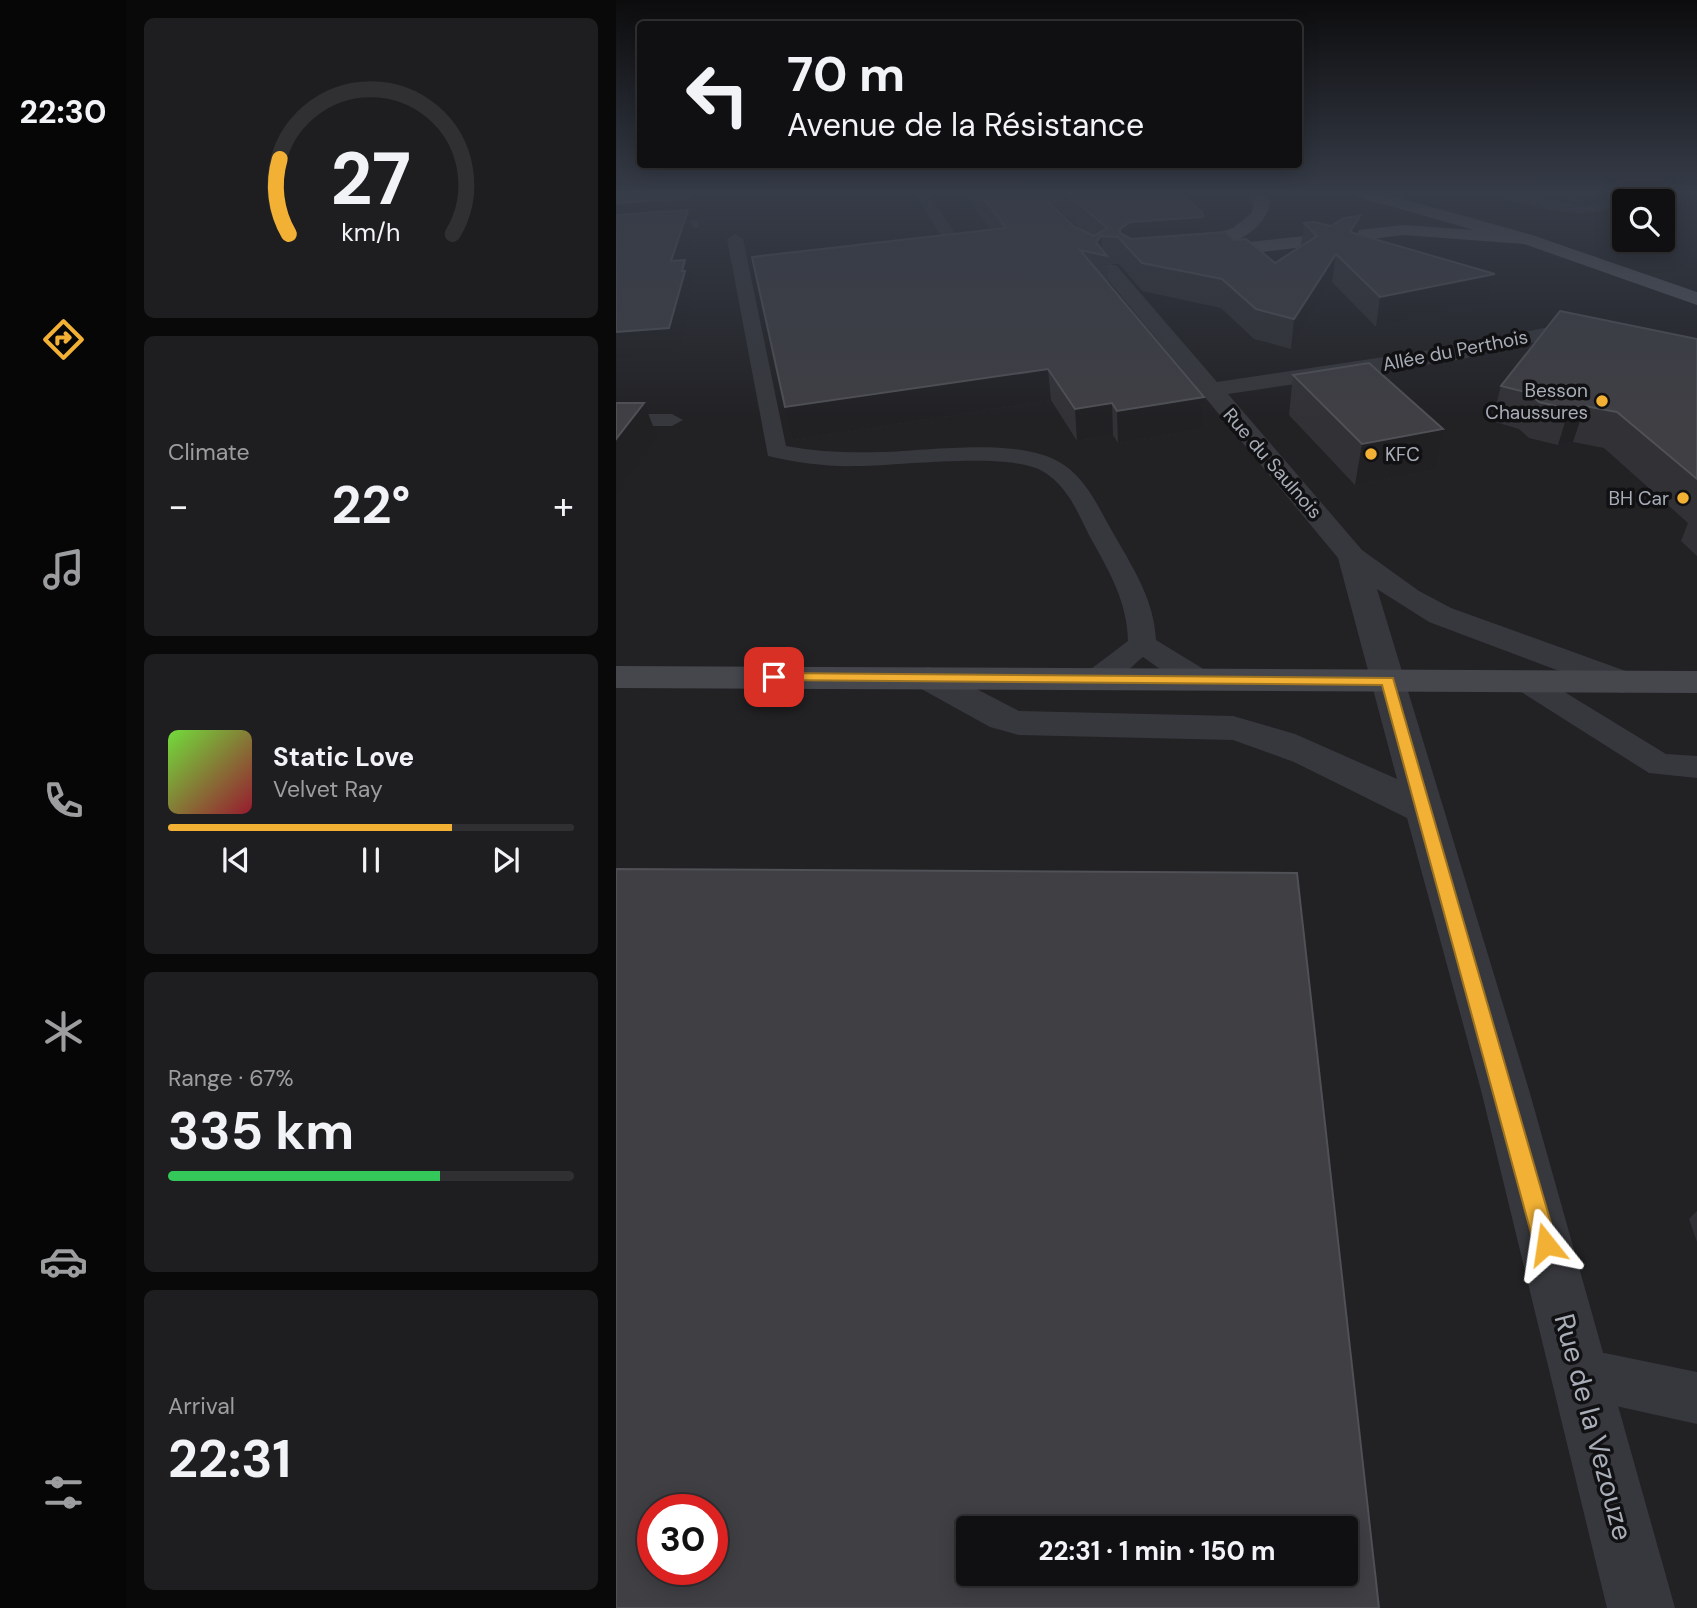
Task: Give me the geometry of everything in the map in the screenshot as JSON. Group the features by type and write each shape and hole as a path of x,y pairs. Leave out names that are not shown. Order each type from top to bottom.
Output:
{"main road":[{"path":"1609,268 1697,299"},
{"path":"1647,268 1697,285"},
{"path":"616,677 1697,682"}],"street":[{"name":"Rue du Saulnois","path":"1115,268 1211,390 1352,556 1388,681"},
{"name":"Allée du Perthois","path":"1211,390 1458,353 1528,335 1557,335 1697,368"},
{"path":"1352,556 1408,598 1440,615 1622,682"},
{"path":"928,678 1003,719 1019,723 1233,728 1252,733 1329,763 1424,809"},
{"name":"Rue de la Vezouze","path":"1388,681 1505,1090 1641,1608"}],"lane":[{"path":"746,268 750,278 776,451 803,458 835,460 970,455 1028,458 1047,464 1076,490 1124,572 1143,615 1142,644"},
{"path":"616,420 671,420"},
{"path":"1097,679 1142,644"},
{"path":"1142,644 1200,680"},
{"path":"1525,681 1660,765 1697,767"},
{"path":"1580,1373 1697,1398"}],"shaded area":[{"path":"616,268 1697,268 1697,1608 616,1608"}],"building":[{"path":"616,268 683,268 682,271 685,271 669,328 616,332"},
{"path":"754,268 1095,268 1204,397 1117,411 1112,403 1075,409 1048,369 785,407"},
{"path":"1167,268 1327,268 1294,319 1256,309 1222,279"},
{"path":"1350,268 1474,268 1495,274 1380,297"},
{"name":"Besson Chaussures","path":"1560,311 1697,339 1697,479 1617,412 1585,406 1569,409 1539,402 1529,393 1501,386"},
{"path":"1369,363 1443,429 1362,444 1293,375"},
{"path":"616,403 644,403 616,439"},
{"path":"616,869 1297,873 1379,1608 616,1608"}],"place":[{"name":"Besson Chaussures","path":"1602,401"},
{"name":"KFC","path":"1371,454"},
{"name":"BH Car","path":"1683,498"}],"route":[{"path":"774,677 1388,681 1505,1090 1546,1244"}]}
